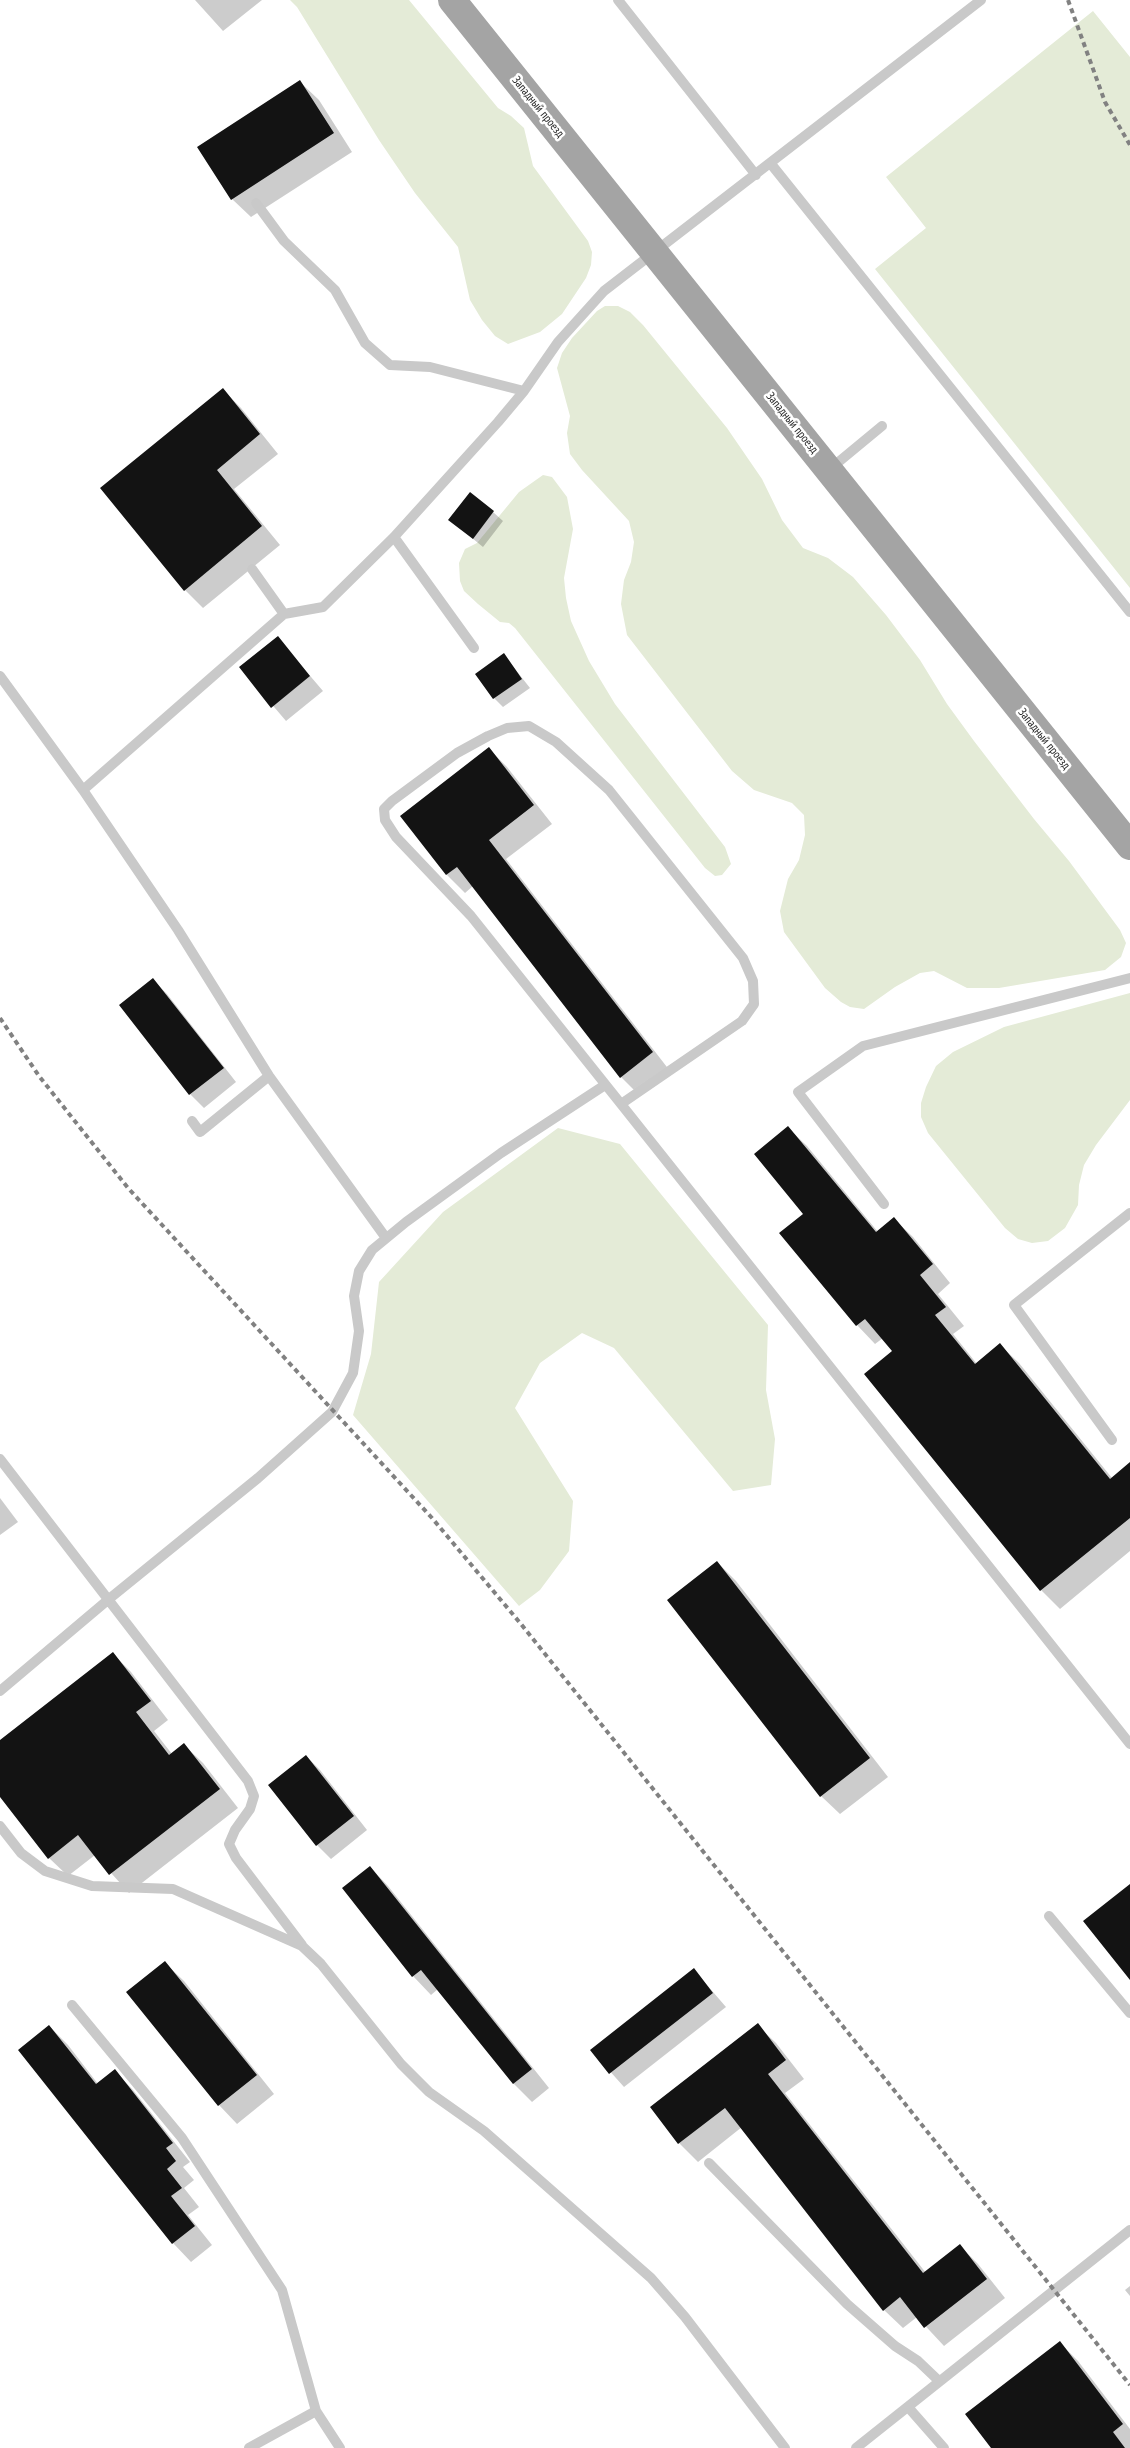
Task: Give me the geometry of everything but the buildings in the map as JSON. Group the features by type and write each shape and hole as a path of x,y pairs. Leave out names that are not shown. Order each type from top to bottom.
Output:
{"main road":[{"name":"Западный проезд","path":"452,0 1130,846"}],"lane":[{"path":"618,0 756,175"},
{"path":"83,790 284,614 323,607 394,537 524,391 558,342 604,291 771,164 981,0"},
{"path":"771,164 1130,612"},
{"path":"256,202 284,241 335,290 365,343 390,365 430,366 524,391"},
{"path":"829,470 882,426"},
{"path":"394,537 474,648"},
{"path":"252,569 284,614"},
{"path":"0,676 83,790 178,930 270,1076 386,1238"},
{"path":"620,1104 742,1021 754,1004 754,981 743,958 609,790 556,742 529,726 507,728 457,753 392,801 384,809 385,820 396,837 471,916 620,1104 1130,1744"},
{"path":"884,1204 798,1092 863,1046 1130,978"},
{"path":"192,1121 200,1132 270,1076"},
{"path":"0,1691 109,1599 258,1478 332,1412 353,1373 359,1331 354,1296 359,1272 372,1250 501,1152 605,1085"},
{"path":"1112,1440 1014,1305 1130,1213"},
{"path":"0,1459 248,1782 254,1796 250,1809 235,1830 229,1844 236,1858 302,1946 321,1964 401,2064 429,2092 484,2131 651,2278 685,2316 785,2448"},
{"path":"0,1826 21,1853 45,1872 92,1886 173,1888 302,1946"},
{"path":"1049,1916 1130,2013"},
{"path":"72,2005 182,2138 282,2290 316,2411 340,2448"},
{"path":"709,2164 847,2304 895,2346 918,2361 939,2381"},
{"path":"856,2448 1130,2230"},
{"path":"908,2407 944,2448"},
{"path":"249,2448 316,2411"}],"green space":[{"path":"290,0 409,0 498,108 511,116 524,128 533,166 588,241 592,252 591,265 586,278 562,314 540,332 508,344 495,336 482,320 470,300 458,247 415,193 379,140 297,7"},
{"path":"1093,11 1130,57 1130,588 875,269 926,228 886,177"},
{"path":"605,306 618,306 630,312 643,325 727,428 762,479 782,520 803,548 828,558 853,577 886,615 920,660 947,704 974,741 1069,861 1120,930 1126,943 1121,957 1105,970 999,988 967,988 934,971 920,973 895,987 864,1009 850,1007 825,988 784,932 780,911 788,879 799,860 805,835 804,815 792,803 754,790 732,771 627,635 621,604 624,580 631,562 634,542 629,521 582,470 570,454 567,433 570,416 557,368 562,353 572,338 597,311"},
{"path":"543,475 552,477 567,497 573,529 564,578 571,621 589,661 615,704 725,847 731,864 722,875 715,876 705,868 515,628 509,623 500,622 464,591 460,581 459,563 465,549 477,543 519,492"},
{"path":"1130,993 1130,1100 1096,1145 1084,1165 1079,1185 1078,1205 1065,1228 1048,1241 1032,1243 1018,1239 1005,1228 928,1133 921,1117 921,1103 926,1087 936,1066 953,1052 1004,1027"},
{"path":"558,1128 620,1144 768,1325 766,1390 775,1439 771,1485 733,1491 614,1348 582,1333 540,1363 515,1408 573,1501 569,1551 540,1590 519,1606 353,1415 371,1354 379,1282 443,1212"}],"railway":[{"path":"1068,0 1105,102 1130,145"},
{"path":"0,1018 39,1076 128,1188 432,1518 521,1624 1130,2385"}]}
